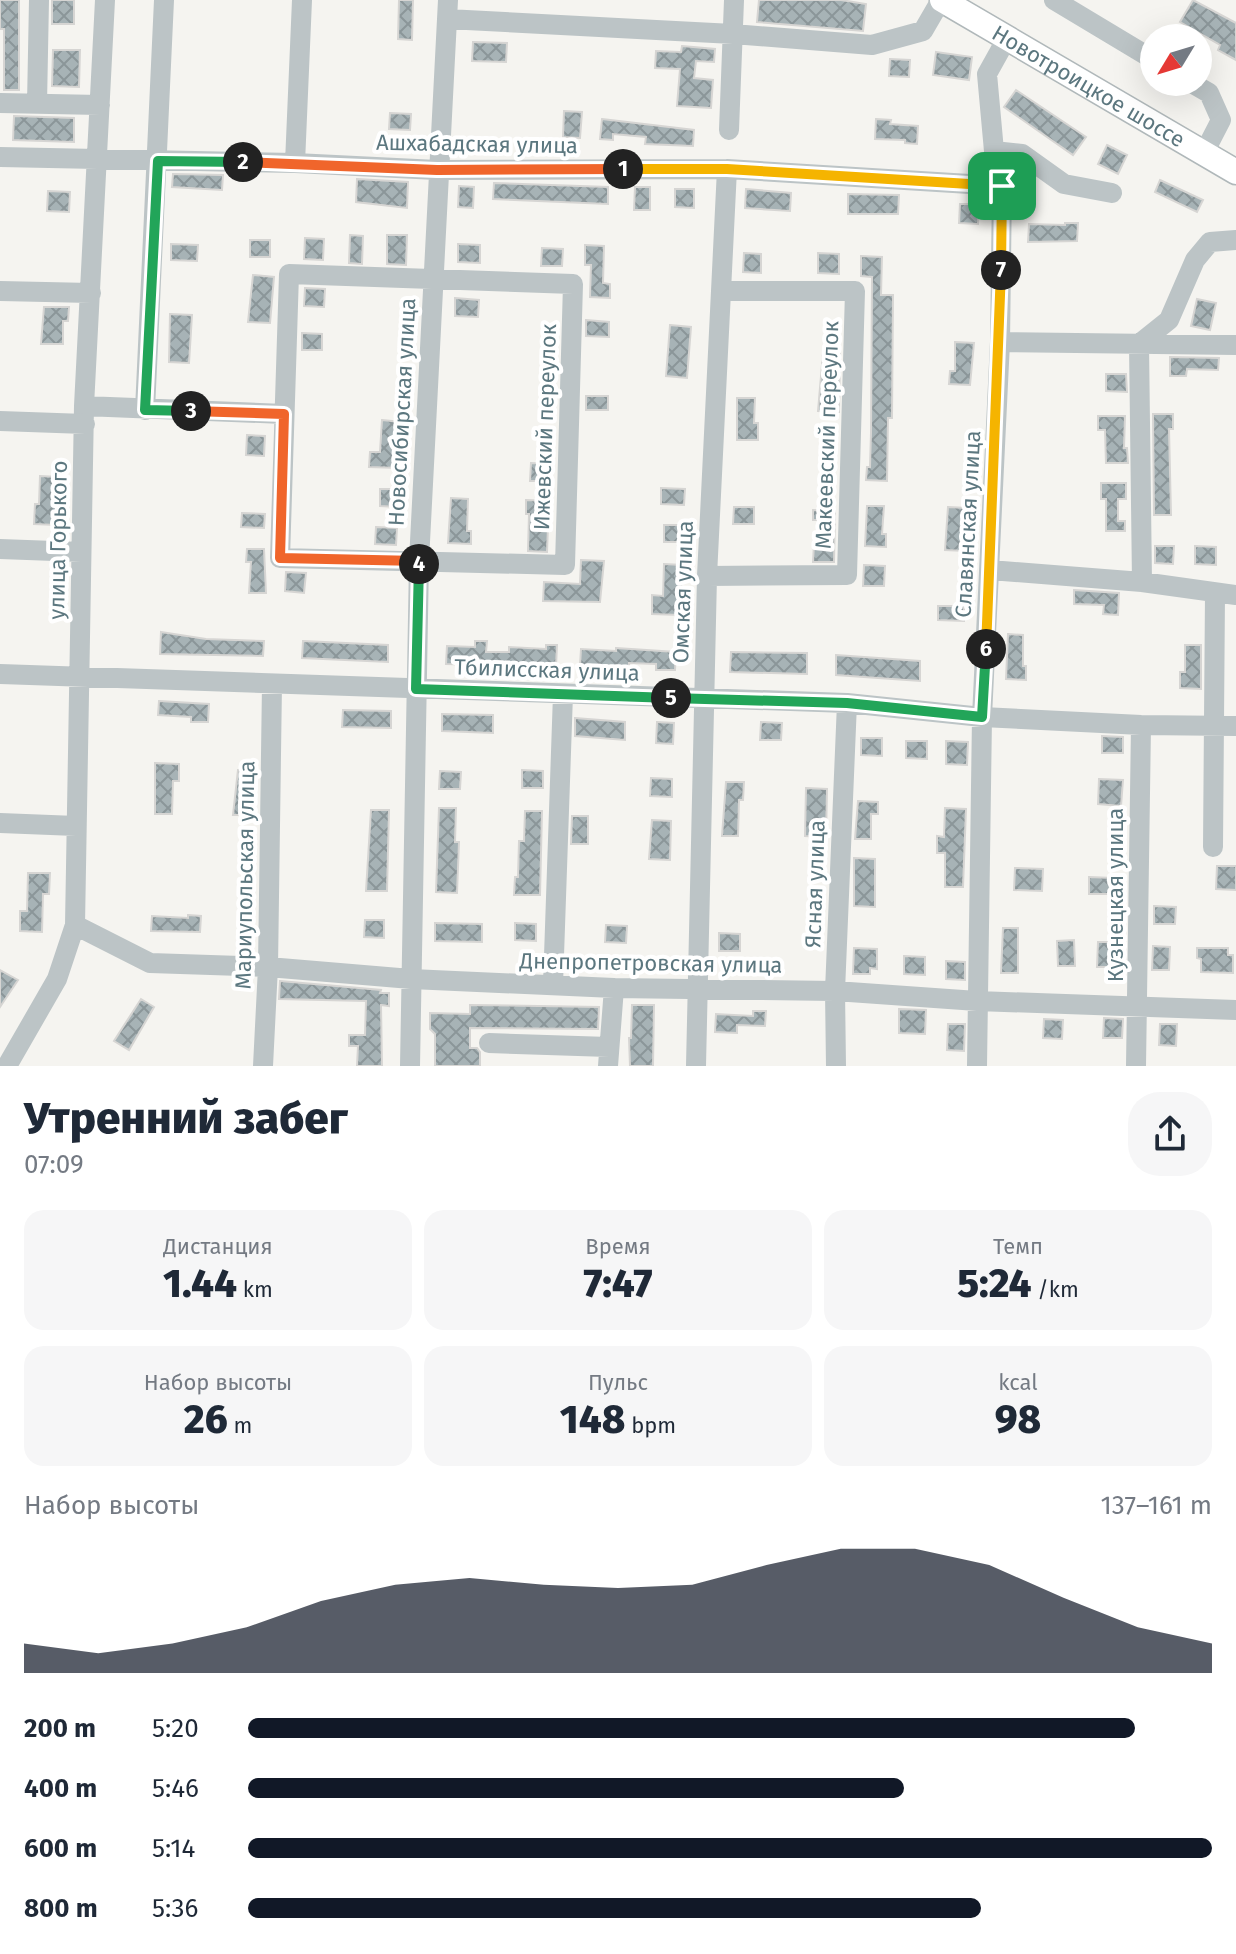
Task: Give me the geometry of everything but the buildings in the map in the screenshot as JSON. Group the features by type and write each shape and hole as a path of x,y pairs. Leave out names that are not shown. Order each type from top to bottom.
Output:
{"main road":[{"name":"Новотроицкое шоссе","path":"942,0 1236,172"}],"street":[{"path":"37,104 39,0"},
{"name":"улица Горького","path":"7,1058 57,979 75,925 84,415 105,0"},
{"path":"145,410 164,0"},
{"path":"295,163 302,0"},
{"path":"729,130 734,0"},
{"path":"447,10 872,45 923,31 942,0"},
{"path":"1054,0 1140,52"},
{"name":"Новосибирская улица","path":"410,1066 419,561 447,10"},
{"name":"Славянская улица","path":"977,1066 982,717 1000,342 1002,186 994,151 987,74 1007,38"},
{"path":"1204,153 1228,122 1211,96"},
{"path":"0,103 100,105"},
{"path":"994,151 1022,154 1064,184 1112,193"},
{"name":"Ашхабадская улица","path":"0,157 295,163 437,170 727,169 1002,186"},
{"name":"Омская улица","path":"696,1066 707,576 727,169"},
{"path":"1139,344 1169,320 1195,260 1210,242 1236,240"},
{"path":"419,561 280,558 289,274 433,279"},
{"name":"Ижевский переулок","path":"419,561 565,565 573,284 433,279"},
{"path":"0,291 91,293"},
{"name":"Макеевский переулок","path":"707,576 847,575 855,291 721,291"},
{"path":"1000,342 1236,345"},
{"path":"1139,344 1142,582"},
{"path":"0,421 145,410 284,414"},
{"path":"0,549 81,552"},
{"path":"990,570 1142,582 1226,594 1226,726 1213,847"},
{"name":"Тбилисская улица","path":"0,674 847,703 982,717 1226,726"},
{"name":"Мариупольская улица","path":"263,1066 268,967 272,684"},
{"path":"553,985 563,694"},
{"name":"Ясная улица","path":"836,1066 835,991 847,703"},
{"name":"Кузнецкая улица","path":"1136,1066 1141,725"},
{"path":"0,823 76,826"},
{"name":"Днепропетровская улица","path":"75,925 150,963 614,988 835,991 977,1001 1236,1010"},
{"path":"489,1043 609,1056 614,988"}],"route":[{"path":"158,161 295,163 437,170 727,169 1002,186 1000,342 982,717 847,703 416,689 419,561 280,558 284,414 145,410 158,161"}]}
